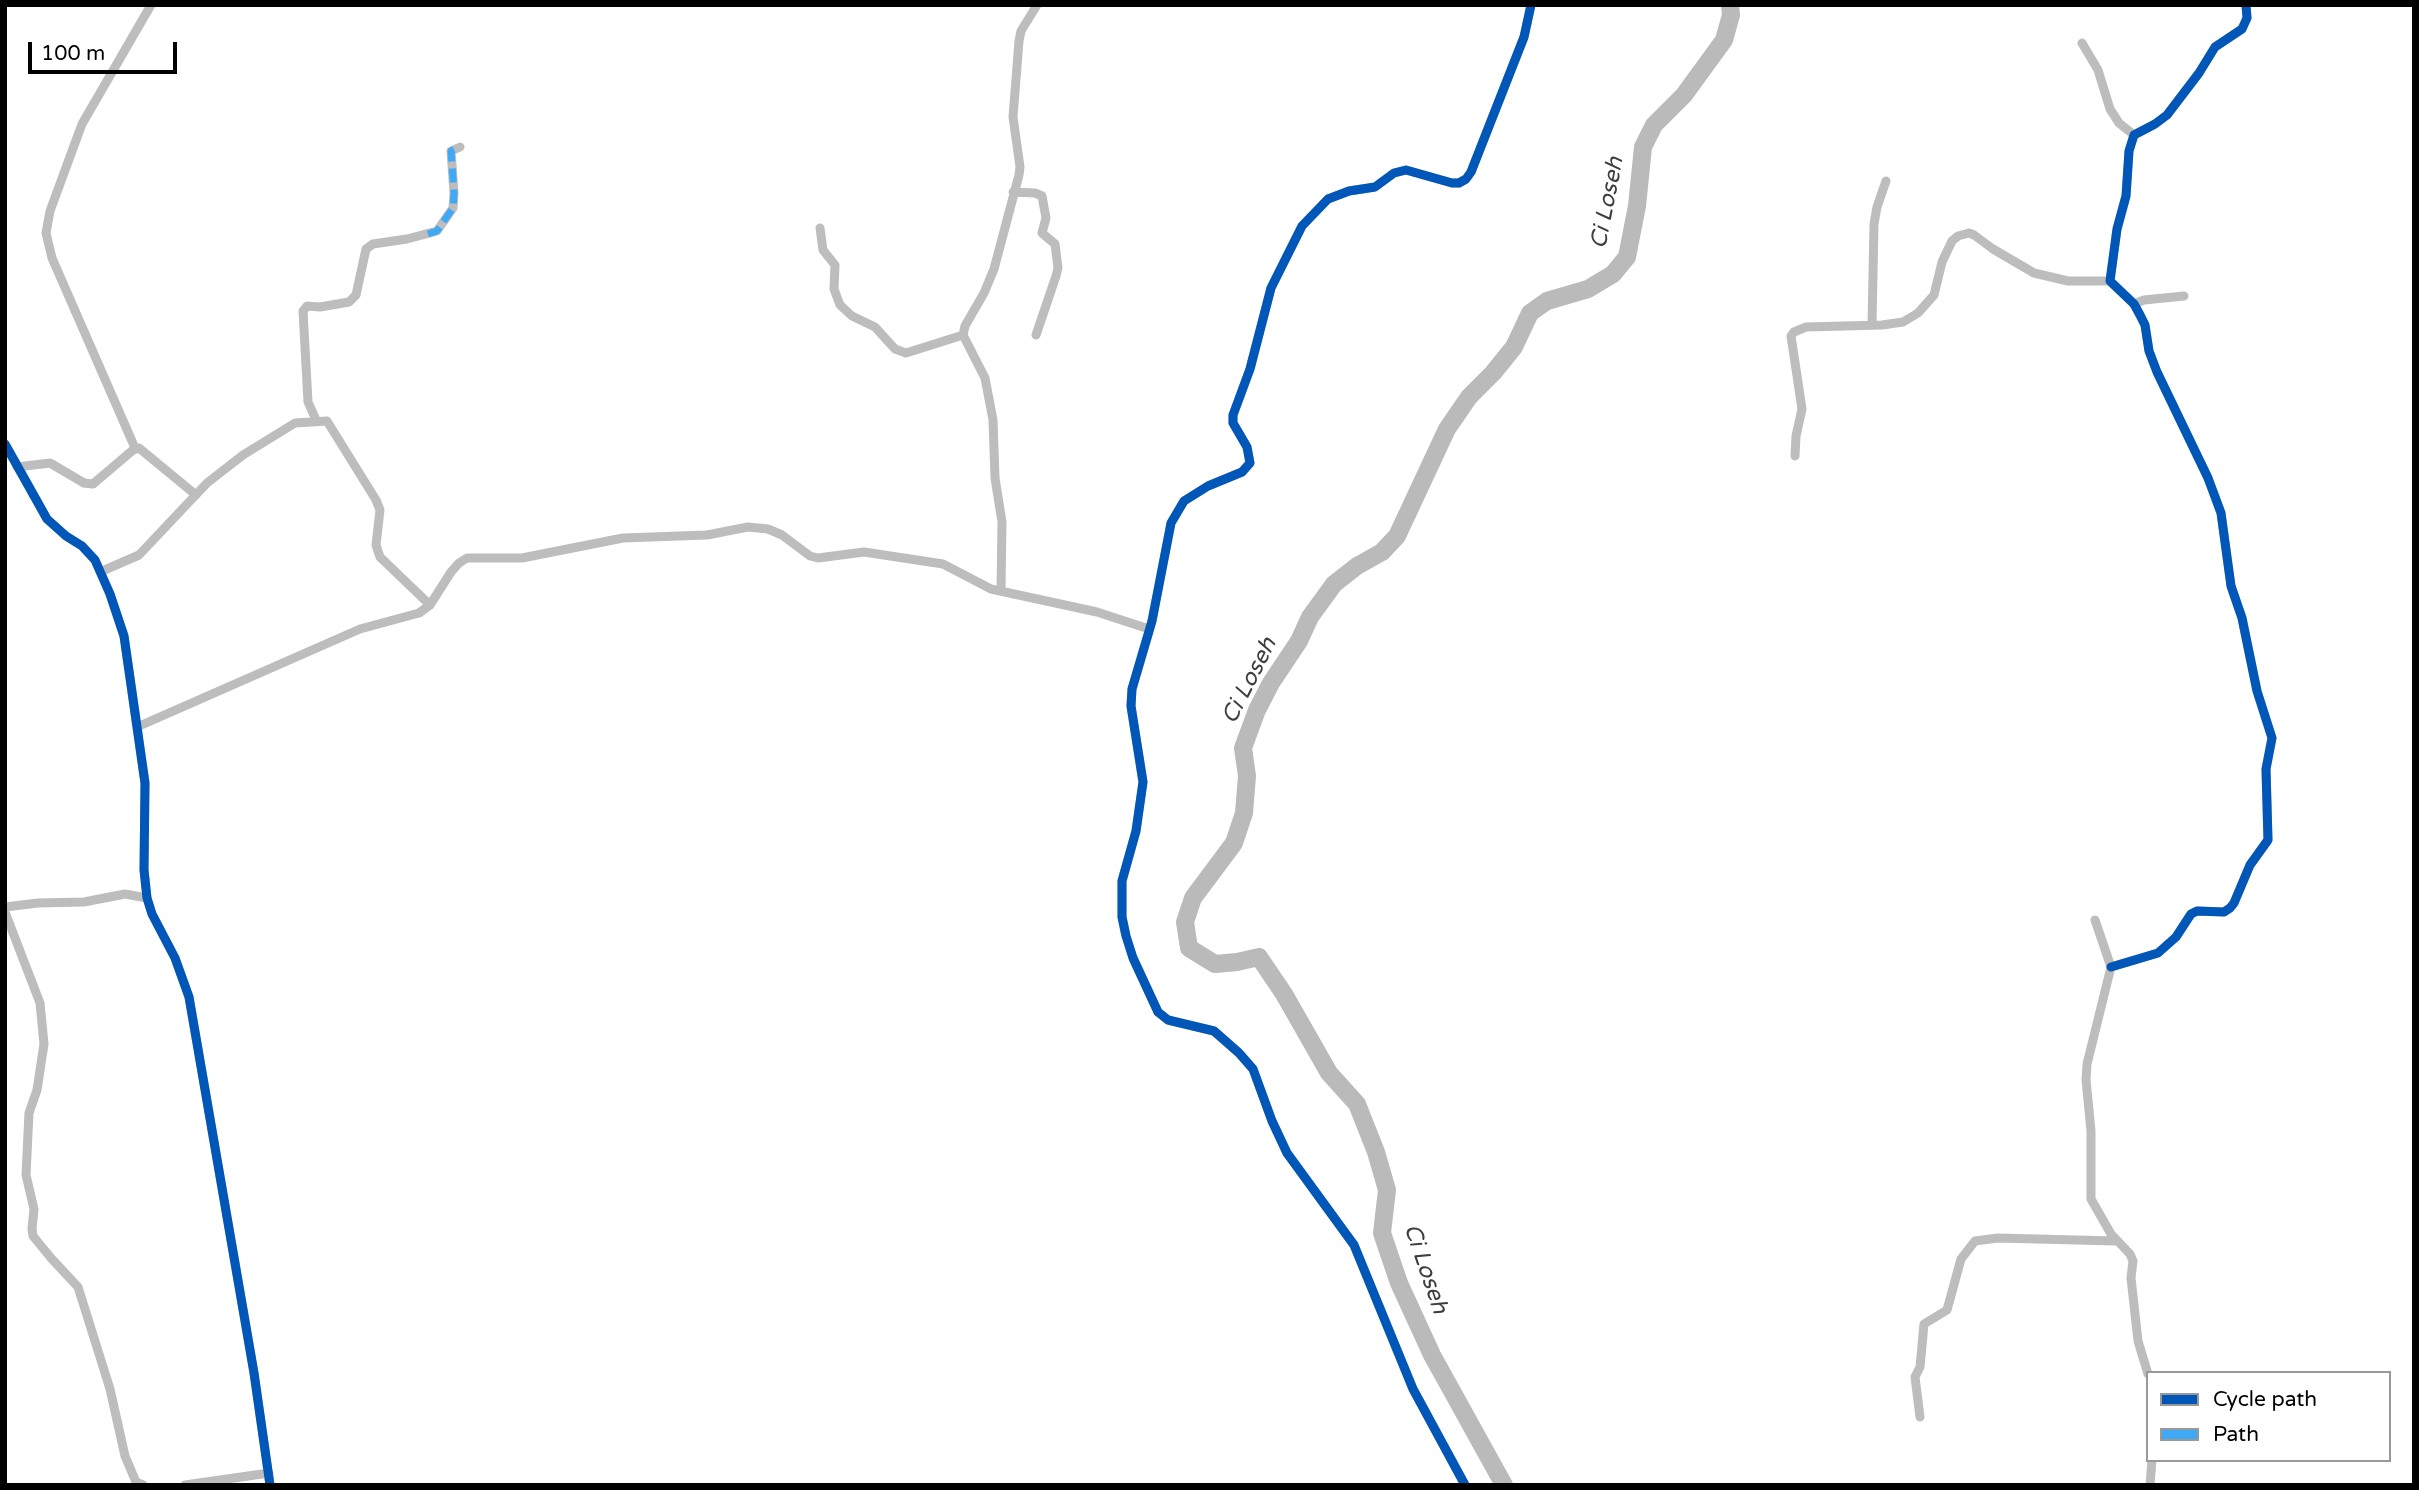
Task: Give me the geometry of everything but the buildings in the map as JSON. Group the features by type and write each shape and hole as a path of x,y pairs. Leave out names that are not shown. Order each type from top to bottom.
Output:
{"street":[{"path":"135,448 52,258 47,233 50,211 82,124 151,5"},
{"path":"1001,591 1002,522 995,478 993,419 985,378 963,335 994,269 1020,167 1013,117 1019,41 1021,31 1037,5"},
{"path":"1465,1485 1413,1389 1354,1245 1287,1153 1252,1069 1239,1053 1214,1031 1168,1020 1158,1012 1133,958 1122,917 1122,881 1136,831 1143,782 1132,696 1171,523 1178,509 1194,494 1242,472 1250,463 1247,447 1233,424 1235,407 1250,369 1271,288 1302,226 1328,199 1349,191 1375,187 1394,173 1406,170 1452,183 1460,183 1466,179 1471,173 1524,37 1531,5"},
{"path":"2110,281 2116,229 2126,196 2134,135 2167,115 2186,92 2215,47 2242,29 2248,19 2246,5"},
{"path":"2082,43 2098,70 2110,109 2119,123 2134,135"},
{"path":"317,422 308,402 303,311 307,306 320,307 349,302 356,295 366,249 373,244 438,231 453,208 451,152 460,147"},
{"path":"1872,325 1874,224 1886,181"},
{"path":"1013,192 1042,196 1046,218 1042,233 1055,244 1058,268 1036,335"},
{"path":"820,228 822,250 835,265 834,289 840,305 852,316 875,327 895,349 906,353 963,335"},
{"path":"1795,456 1802,409 1791,336 1797,329 1806,327 1872,325 1903,321 1919,313 1934,295 1942,262 1952,241 1969,233 2034,273 2068,281 2110,281 2134,304 2145,325 2149,351 2157,372 2208,478 2221,513 2231,586 2242,618 2257,691 2272,738 2266,769 2268,840 2250,865 2234,903 2224,912 2197,911 2191,914 2176,937 2158,953 2110,967"},
{"path":"2134,304 2144,300 2184,296"},
{"path":"100,572 139,555 216,474 280,431 295,423 327,421 380,510 376,545 380,557 430,605"},
{"path":"5,444 12,463 47,519 90,553 110,594 124,636 145,783 144,870 147,898 152,914 175,958 189,998 254,1373 270,1485"},
{"path":"12,463 50,463 89,484 97,481 135,448 142,448 195,495"},
{"path":"137,727 360,629 419,613 430,605 451,572 467,558 522,558 623,538 682,537 748,527 768,529 810,556 818,558 864,552 920,559 943,564 990,589 1097,612 1149,629"},
{"path":"5,907 38,902 84,902 125,894 147,898"},
{"path":"5,912 40,1003 44,1044 37,1090 29,1113 26,1175 34,1209 33,1236 78,1287 110,1389 125,1456 136,1482 142,1485"},
{"path":"2095,920 2110,967 2087,1064 2091,1199 2116,1241 2130,1254 2133,1261 2131,1278 2138,1341 2147,1371"},
{"path":"1920,1417 1915,1377 1920,1367 1924,1324 1947,1310 1961,1259 1975,1241 1998,1238 2116,1241"},
{"path":"2150,1485 2152,1462"},
{"path":"185,1485 268,1472"}],"waterway":[{"name":"Ci Loseh","path":"1504,1485 1432,1355 1399,1283 1382,1233 1387,1190 1376,1152 1357,1104 1329,1073 1284,994 1259,957 1215,964 1189,948 1185,922 1193,898 1234,843 1244,813 1247,776 1243,748 1257,710 1299,641 1310,617 1334,584 1357,566 1382,552 1397,536 1447,429 1469,397 1514,347 1530,313 1547,301 1588,289 1613,274 1627,257 1637,206 1643,147 1654,125 1684,95 1724,40 1731,15 1730,5"}],"marked path":[{"path":"428,234 437,231 453,208 451,151 460,147"}],"cycle path":[{"path":"1465,1485 1413,1389 1354,1245 1287,1153 1253,1069 1214,1031 1168,1020 1158,1012 1126,936 1122,917 1122,881 1136,831 1143,782 1131,706 1132,689 1152,621 1171,523 1184,501 1208,486 1242,472 1250,463 1247,447 1233,423 1233,415 1250,369 1271,288 1302,226 1328,199 1349,191 1375,187 1394,173 1406,170 1452,183 1466,179 1524,37 1531,5"},
{"path":"2111,967 2158,953 2176,937 2191,914 2197,911 2224,912 2230,908 2250,865 2268,840 2266,769 2272,738 2257,691 2242,618 2231,586 2221,513 2208,478 2157,372 2149,351 2145,325 2134,304 2110,281 2117,229 2126,196 2129,151 2134,135 2167,115 2215,47 2242,29 2247,18 2246,5"},
{"path":"5,444 47,519 82,546 95,560 124,636 145,783 144,870 147,898 152,914 175,958 189,997 254,1373 270,1485"}]}
